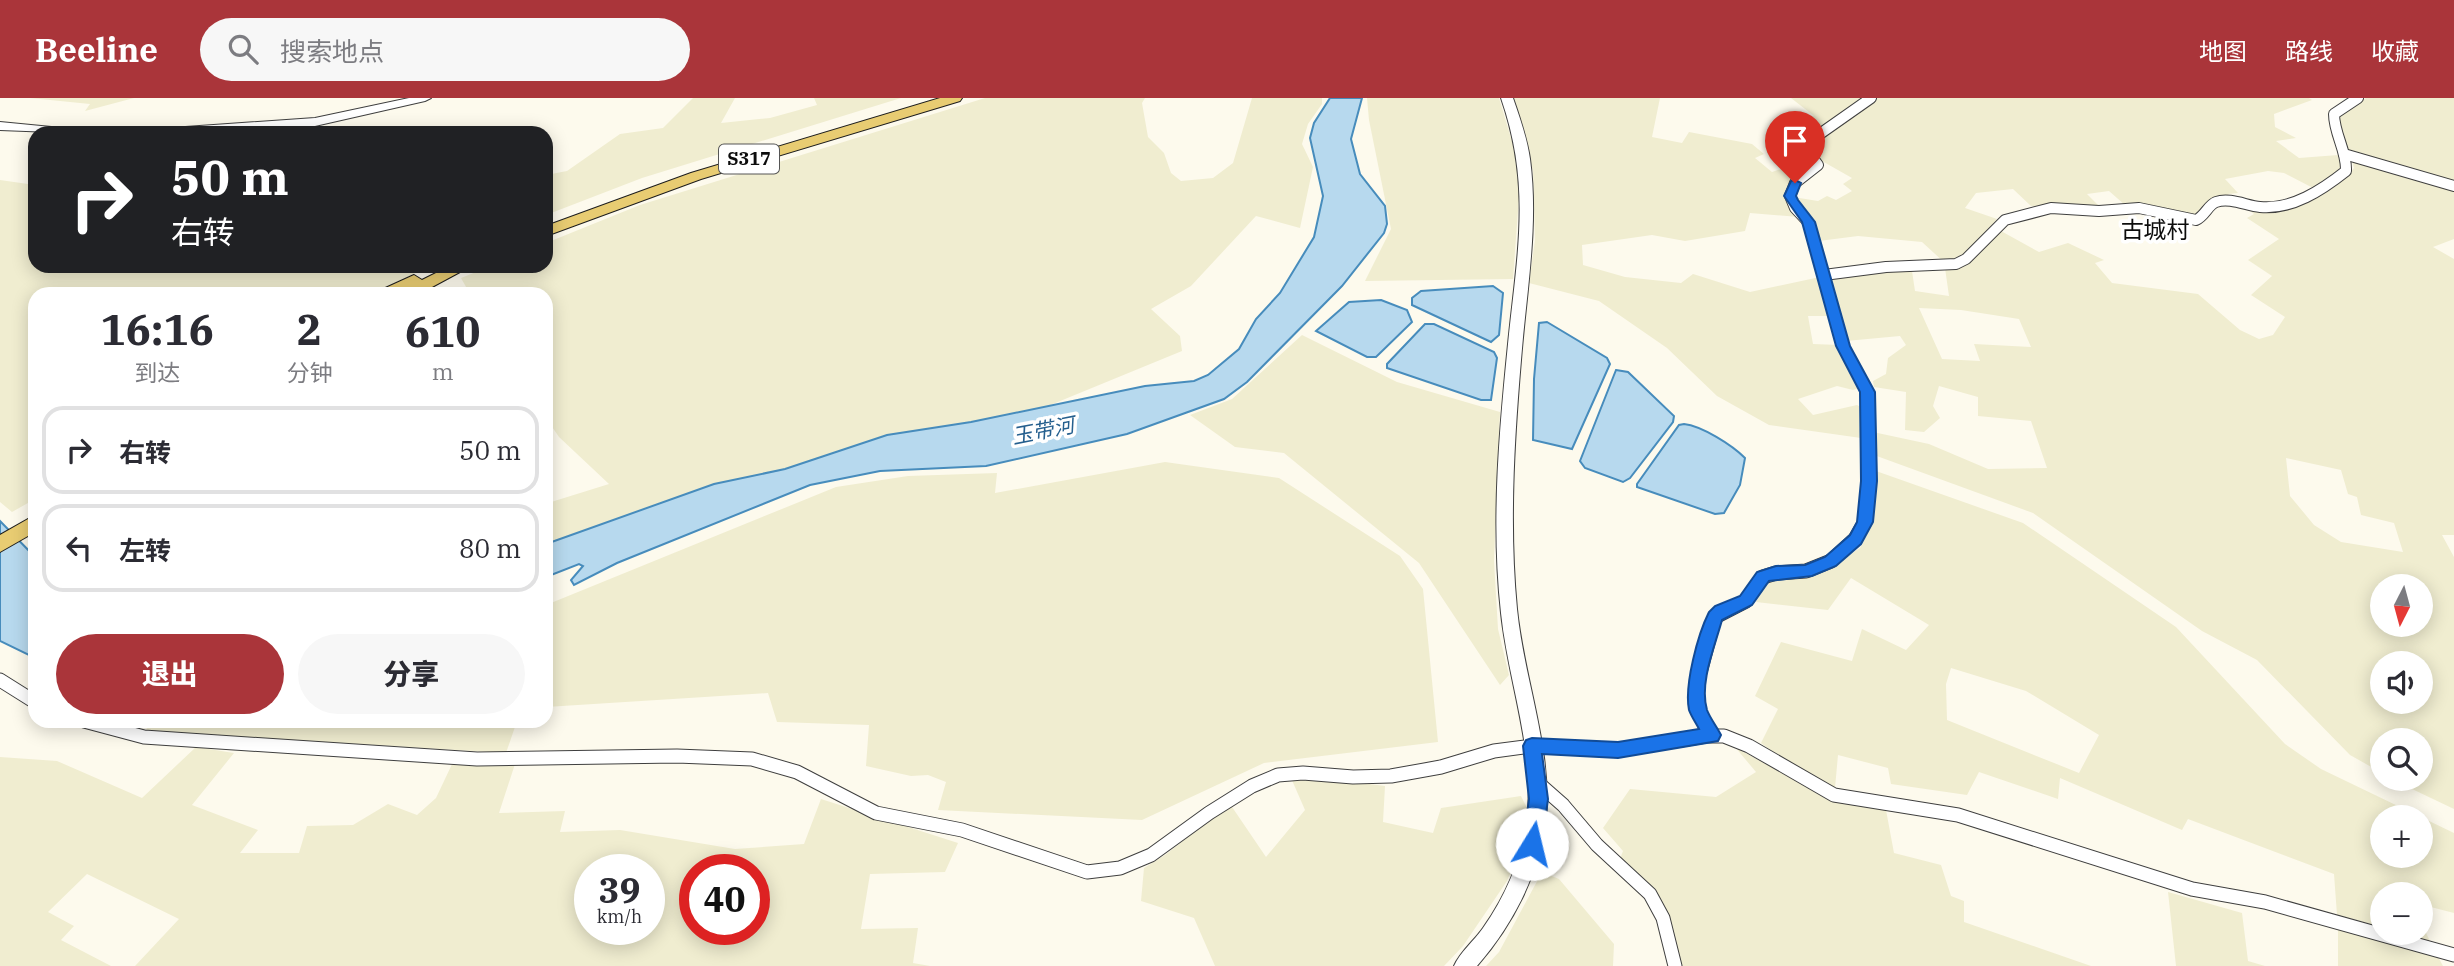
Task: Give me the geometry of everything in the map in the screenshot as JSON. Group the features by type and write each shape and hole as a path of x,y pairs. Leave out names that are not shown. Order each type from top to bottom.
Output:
{"main road":[{"name":"S317","path":"553,219 650,183 930,98"},
{"name":"S317","path":"553,228 685,179 955,98"},
{"path":"401,287 430,273"},
{"path":"420,287 449,273"},
{"path":"0,533 28,515"},
{"path":"0,545 28,527"}],"street":[{"path":"277,126 294,125 425,98"},
{"path":"1464,966 1502,916 1524,872 1537,820 1538,783 1513,642 1506,567 1507,473 1526,200 1523,150 1507,98"},
{"path":"1712,735 1698,710 1697,692 1701,664 1715,617 1721,611 1746,601 1763,577 1776,573 1806,571 1831,562 1855,540 1865,522 1869,481 1867,392 1843,346 1808,222 1795,208 1790,196 1791,189 1818,165 1807,150 1807,143 1871,98"},
{"path":"1824,275 1886,267 1956,264 1966,259 2005,220 2051,208 2099,211 2139,208 2196,219 2203,217 2216,202 2274,207 2312,193 2343,174 2348,165 2336,138 2334,114 2358,98"},
{"path":"0,126 28,129"},
{"path":"2344,154 2454,186"},
{"path":"0,680 28,698"},
{"path":"110,728 144,737 477,759 677,756 752,759 813,779 876,813 962,830 1074,870 1087,872 1120,869 1151,855 1209,813 1252,786 1278,775 1303,773 1353,777 1391,776 1441,767 1494,751 1532,746 1618,750 1712,735 1724,736 1749,746 1834,795 1958,815 2192,889 2265,902 2454,956"},
{"path":"1538,783 1563,806 1597,845 1650,894 1663,918 1675,966"}],"shaded area":[{"path":"30,98 134,98 85,111 90,104"},
{"path":"693,98 735,98 721,123 770,118 817,105 814,98 901,98 642,178 553,212 553,174 567,171 620,134 663,128"},
{"path":"985,98 1145,98 1142,103 1148,137 1164,153 1171,173 1181,181 1213,178 1233,163 1252,98 1322,98 1322,104 1308,124 1302,144 1313,167 1300,228 1256,216 1191,286 1151,309 1180,336 1182,351 1048,406 887,435 785,469 714,484 553,541 553,501 609,484 553,428 553,287 466,287 461,278 474,273 553,273 553,240 640,205"},
{"path":"1367,98 1499,98 1517,158 1519,197 1513,279 1365,281 1391,229"},
{"path":"1512,98 1660,98 1652,137 1682,143 1689,132 1752,144 1764,154 1755,158 1772,172 1808,160 1775,135 1787,131 1778,124 1814,116 1791,98 2309,98 2312,100 2274,114 2275,127 2296,138 2276,141 2299,158 2338,155 2344,167 2315,189 2284,173 2268,171 2225,179 2238,193 2228,194 2234,200 2217,200 2202,214 2189,218 2125,205 2109,191 2087,194 2100,207 2031,206 2013,189 1976,193 1965,208 1997,219 1968,252 1946,264 1922,242 1858,236 1819,241 1793,197 1818,201 1827,196 1836,200 1852,191 1843,184 1852,178 1822,161 1815,161 1788,189 1799,217 1750,213 1745,231 1685,241 1652,235 1582,245 1583,265 1625,277 1681,283 1693,274 1750,292 1820,277 1831,316 1808,316 1813,344 1839,345 1860,388 1853,390 1837,386 1798,399 1813,415 1857,405 1864,409 1861,438 1769,425 1717,396 1667,348 1599,301 1529,283 1535,240 1533,171"},
{"path":"2366,98 2454,98 2454,184 2344,152 2338,113"},
{"path":"2352,160 2454,189 2454,239 2433,247 2454,259 2454,535 2442,535 2454,557 2454,809 2416,791 2433,791 2433,728 2370,728 2370,766 2350,755 2257,660 2202,631 2033,513 1874,455 1873,432 1929,444 1988,469 2047,468 2031,421 1978,416 1978,397 1939,386 1933,406 1940,418 1924,432 1905,430 1906,392 1874,387 1873,381 1886,374 1888,358 1906,345 1900,336 1846,341 1837,300 1828,279 1886,270 1912,271 1915,291 1949,296 1945,268 2001,231 2039,252 2068,243 2104,260 2095,263 2112,283 2198,294 2240,330 2259,339 2273,335 2285,317 2251,295 2272,276 2248,260 2279,239 2247,218 2254,214 2245,207 2267,210 2348,175 2354,168","holes":["1919,308 1961,310 2019,319 2031,347 1974,344 1980,361 1942,359","2286,458 2341,470 2348,494 2357,497 2361,515 2394,523 2403,552 2341,542 2314,525 2290,496"]},
{"path":"0,180 28,184 28,273 415,273 388,287 28,287 28,503 12,512 0,502"},
{"path":"1302,335 1397,382 1500,412 1494,561 1498,629 1509,675 1500,685 1419,563 1284,453 1235,447 1190,415 1232,399"},
{"path":"1165,462 1279,478 1400,556 1423,589 1438,742 1264,763 1142,820 938,810 946,782 928,775 911,776 866,766 869,725 777,722 768,693 553,707 553,602 836,487 908,476 997,473 995,493"},
{"path":"1876,471 2023,523 2176,627 2285,744 2321,769 2396,805 2370,805 2370,868 2433,868 2433,823 2454,833 2454,913 2433,908 2433,882 2370,882 2370,924 2337,915 2334,874 2188,819 2182,830 2060,778 2058,799 1979,772 1967,795 1891,784 1888,768 1838,755 1835,788 1802,773 1761,743 1778,709 1755,696 1781,642 1852,661 1862,629 1906,650 1929,625 1851,578 1828,610 1756,602 1764,579 1818,574 1860,548 1874,520","holes":["1951,668 2026,691 2099,735 2079,773 1947,720 1946,684"]},
{"path":"147,728 515,728 506,753 145,731"},
{"path":"196,747 234,753 192,805 258,830 240,853 299,853 307,826 353,825 388,804 417,815 436,798 453,762 515,764 499,813 565,811 560,832 620,830 735,849 804,844 821,799 958,843 945,872 870,874 861,929 918,928 913,963 930,966 135,966 179,919 87,874 48,912 74,926 61,940 111,966 0,966 0,757 57,761 142,798"},
{"path":"1735,747 1814,791 1850,804 1886,810 1894,853 1941,865 1951,896 1964,901 1964,922 2091,966 1682,966 1672,929 1653,888 1620,859 1623,851 1603,828 1630,789 1716,797 1756,772"},
{"path":"1315,777 1385,786 1383,822 1433,833 1441,808 1521,796 1527,808 1518,854 1507,881 1463,946 1444,966 1215,966 1194,918 1141,901 1144,868 1165,855 1230,804 1266,857 1305,810 1291,778"},
{"path":"1542,872 1559,879 1614,944 1613,966 1486,966 1499,952"},
{"path":"2168,892 2242,913 2248,961 2265,966 2176,966"},
{"path":"2338,928 2370,936 2370,945 2405,945 2436,953 2443,966 2338,966"}],"water":[{"name":"玉带河","path":"1330,98 1362,98 1351,139 1360,174 1385,206 1387,224 1384,233 1342,286 1247,382 1224,399 1127,434 986,466 880,471 810,485 617,563 574,585 571,580 583,566 579,564 553,574 553,542 714,484 785,469 887,435 971,422 1145,386 1194,381 1208,375 1239,349 1256,319 1280,293 1314,237 1323,196 1310,138 1314,123"},
{"path":"1493,286 1503,293 1499,335 1491,342 1412,305 1412,298 1421,291"},
{"path":"1381,300 1407,310 1412,322 1376,357 1367,357 1316,331 1349,302"},
{"path":"1547,322 1607,358 1610,364 1572,449 1533,440 1534,379 1539,323"},
{"path":"1425,324 1434,324 1494,352 1497,358 1491,400 1481,400 1387,368 1387,364"},
{"path":"1616,370 1628,372 1674,416 1673,422 1630,478 1623,482 1585,468 1580,461"},
{"path":"1684,424 1716,437 1745,458 1740,485 1724,513 1715,514 1637,487 1679,425"},
{"path":"0,521 28,550 28,655 0,641"}],"district":[{"name":"古城村","path":"2155,230"}],"route":[{"path":"1532,844 1538,799 1532,746 1618,750 1712,735 1698,710 1697,692 1701,664 1717,614 1746,601 1763,577 1776,573 1806,571 1831,562 1855,540 1865,522 1869,481 1867,392 1847,358 1808,222 1795,208 1790,196 1795,183"}]}
